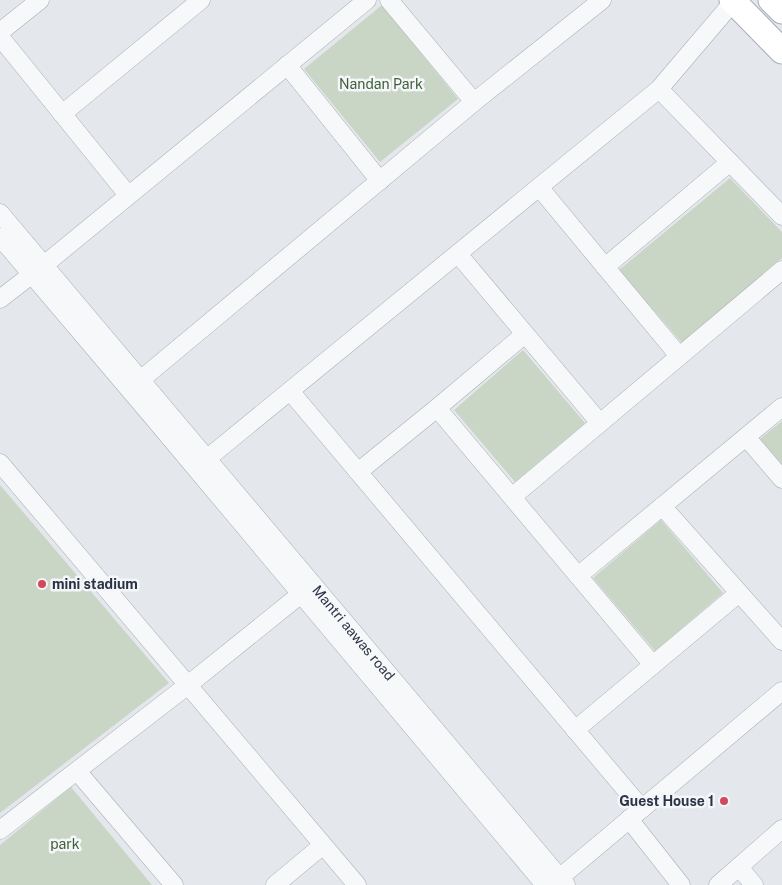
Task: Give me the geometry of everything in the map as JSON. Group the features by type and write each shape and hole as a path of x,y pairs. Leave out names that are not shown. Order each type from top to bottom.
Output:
{"street":[{"path":"0,32 40,0"},
{"path":"62,114 201,0"},
{"path":"0,299 367,0"},
{"path":"389,0 474,102"},
{"path":"135,384 474,102 602,0"},
{"path":"771,0 782,11"},
{"path":"782,51 732,1 659,88 201,464 301,594 555,883 782,690"},
{"path":"0,37 128,195"},
{"path":"287,65 380,181"},
{"path":"659,88 782,216"},
{"path":"605,267 730,162"},
{"path":"539,187 679,356"},
{"path":"0,213 38,269"},
{"path":"0,237 38,269"},
{"path":"458,254 600,423"},
{"name":"Mantri aawas road","path":"38,269 555,883"},
{"path":"512,497 782,270"},
{"path":"358,472 525,334"},
{"path":"290,391 576,730 636,814 681,885"},
{"path":"578,576 782,407"},
{"path":"437,408 653,665"},
{"path":"746,437 782,479"},
{"path":"0,463 357,885"},
{"path":"662,506 782,641"},
{"path":"576,730 739,593"},
{"path":"0,830 188,685 301,594"},
{"path":"77,771 174,885"},
{"path":"718,885 782,829"},
{"path":"275,885 323,844"},
{"path":"739,867 754,885"}],"green space":[{"name":"Nandan Park","path":"382,5 458,99 380,162 304,69"},
{"path":"730,178 782,232 782,258 682,343 619,270"},
{"path":"523,350 585,423 515,482 454,410"},
{"path":"782,421 782,465 760,439"},
{"name":"mini stadium","path":"0,485 169,683 0,813"},
{"path":"661,520 723,593 655,651 593,578"},
{"name":"park","path":"71,787 152,885 0,885 0,845"}],"place":[{"name":"mini stadium","path":"42,584"},
{"name":"Guest House 1","path":"724,801"}]}
